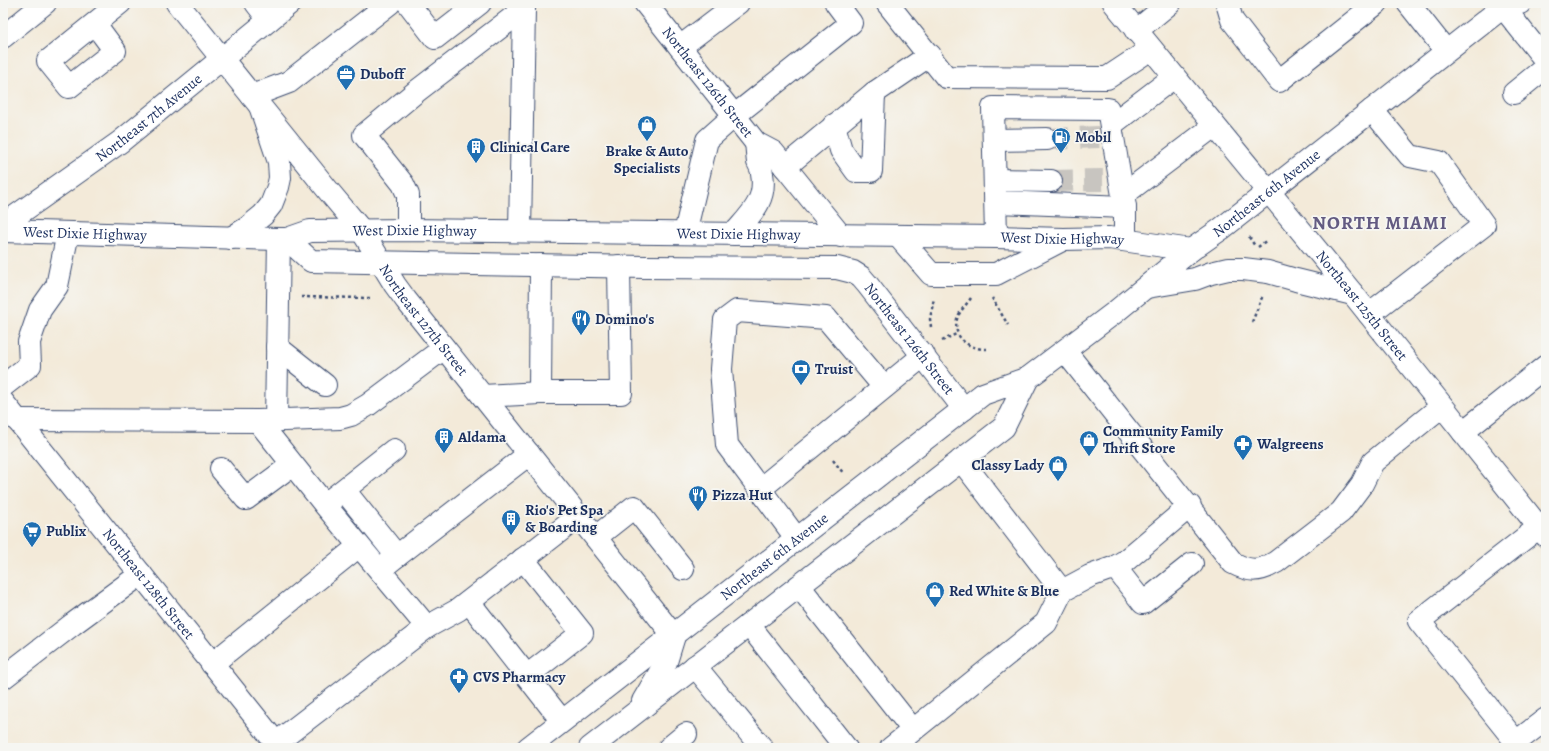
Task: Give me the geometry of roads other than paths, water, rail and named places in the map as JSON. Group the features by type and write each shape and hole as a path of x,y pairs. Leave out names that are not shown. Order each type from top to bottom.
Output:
{"main road":[{"path":"3,37 45,3"},
{"path":"95,24 120,3"},
{"name":"Northeast 127th Street","path":"177,3 362,231 395,285 674,636"},
{"name":"Northeast 7th Avenue","path":"3,225 120,142 221,59 262,11 290,3"},
{"path":"231,238 263,215 271,205 280,178 279,162 256,101 289,82 390,3"},
{"path":"408,3 435,38 480,3"},
{"name":"Northeast 126th Street","path":"645,3 756,143 773,152 841,236"},
{"path":"680,47 738,3"},
{"path":"685,233 708,140 734,116 851,23 836,3"},
{"path":"887,3 930,55 946,77 1107,78 1151,49"},
{"name":"Northeast 125th Street","path":"1114,3 1353,294 1542,531"},
{"path":"1136,30 1170,3"},
{"path":"1227,3 1232,20 1279,81 1377,3"},
{"path":"1408,3 1446,51"},
{"path":"1509,4 1546,61"},
{"name":"Northeast 6th Avenue","path":"528,748 674,636 983,394 1028,378 1065,351 1191,250 1221,229 1446,51 1509,4"},
{"path":"408,230 408,195 403,184 364,135 522,6"},
{"path":"520,231 522,6"},
{"path":"784,167 874,94 930,55"},
{"path":"1514,93 1546,67"},
{"path":"1108,133 1174,77"},
{"path":"834,125 841,150 856,171 871,171 874,94"},
{"path":"996,237 993,108 1108,109 1108,133 1125,240"},
{"path":"1369,314 1484,225 1439,162 1410,156 1372,110"},
{"path":"995,202 1118,191 1214,126"},
{"path":"994,140 1047,139"},
{"name":"Northeast 126th Street","path":"734,234 761,200 763,192 762,172 758,161 756,143"},
{"path":"995,180 1051,181"},
{"name":"West Dixie Highway","path":"3,231 283,239 310,231 408,230 1064,239 1109,238 1191,250"},
{"path":"3,386 30,365 29,342 40,310 57,286 68,233"},
{"path":"898,236 931,274 996,274 1064,239"},
{"path":"283,239 278,297 277,347 267,421 292,465 427,627"},
{"name":"West Dixie Highway","path":"283,239 311,261 619,266 815,267 842,269 853,272"},
{"path":"540,264 540,393"},
{"path":"483,396 540,393 621,393 619,266"},
{"path":"1146,287 1195,280 1211,273 1228,269 1243,269 1268,272 1353,294"},
{"name":"Northeast 126th Street","path":"853,272 861,277 930,349 964,409"},
{"path":"797,539 727,445 721,369 725,320 737,311 826,318 884,388"},
{"path":"277,347 325,385"},
{"path":"17,420 267,421 340,418 351,415 368,405 444,348"},
{"path":"760,489 930,349"},
{"path":"1065,351 1190,506 1233,563 1243,568 1254,570 1266,568 1276,562 1341,512 1362,484 1373,462 1442,406"},
{"path":"1463,432 1546,366"},
{"name":"Northeast 6th Avenue","path":"590,748 638,709 749,625 1004,427 1028,378"},
{"name":"Northeast 128th Street","path":"3,402 278,746"},
{"path":"325,505 394,450"},
{"path":"379,570 529,454"},
{"path":"961,460 1062,591"},
{"path":"221,470 246,499 292,465"},
{"path":"344,490 398,556"},
{"path":"890,748 1046,623 1062,591 1090,576 1115,567 1125,561 1190,506"},
{"path":"596,537 634,507 683,569"},
{"path":"278,746 427,627 458,610 579,516"},
{"path":"1542,531 1419,621 1516,742 1546,719"},
{"path":"212,664 359,546"},
{"path":"523,559 582,633 527,676"},
{"path":"1115,567 1143,603 1192,564"},
{"path":"3,678 72,624 141,574"},
{"path":"799,586 913,730"},
{"path":"468,602 562,721"},
{"path":"749,625 846,748"},
{"path":"638,709 666,662 674,636"},
{"path":"695,666 762,748"},
{"path":"669,748 686,734"}],"tunnel":[{"path":"1047,139 1099,137"},
{"path":"1051,181 1103,180"}],"place":[{"name":"Duboff","path":"346,91"},
{"name":"Brake & Auto Specialists","path":"647,142"},
{"name":"Mobil","path":"1061,154"},
{"name":"Clinical Care","path":"476,164"},
{"name":"Domino's","path":"581,336"},
{"name":"Truist","path":"801,386"},
{"name":"Aldama","path":"444,454"},
{"name":"Community Family Thrift Store","path":"1089,457"},
{"name":"Walgreens","path":"1243,461"},
{"name":"Classy Lady","path":"1058,482"},
{"name":"Pizza Hut","path":"698,512"},
{"name":"Rio's Pet Spa & Boarding","path":"511,536"},
{"name":"Publix","path":"32,548"},
{"name":"Red White & Blue","path":"935,608"},
{"name":"CVS Pharmacy","path":"459,694"}],"district":[{"name":"NORTH MIAMI","path":"1380,223"}]}
